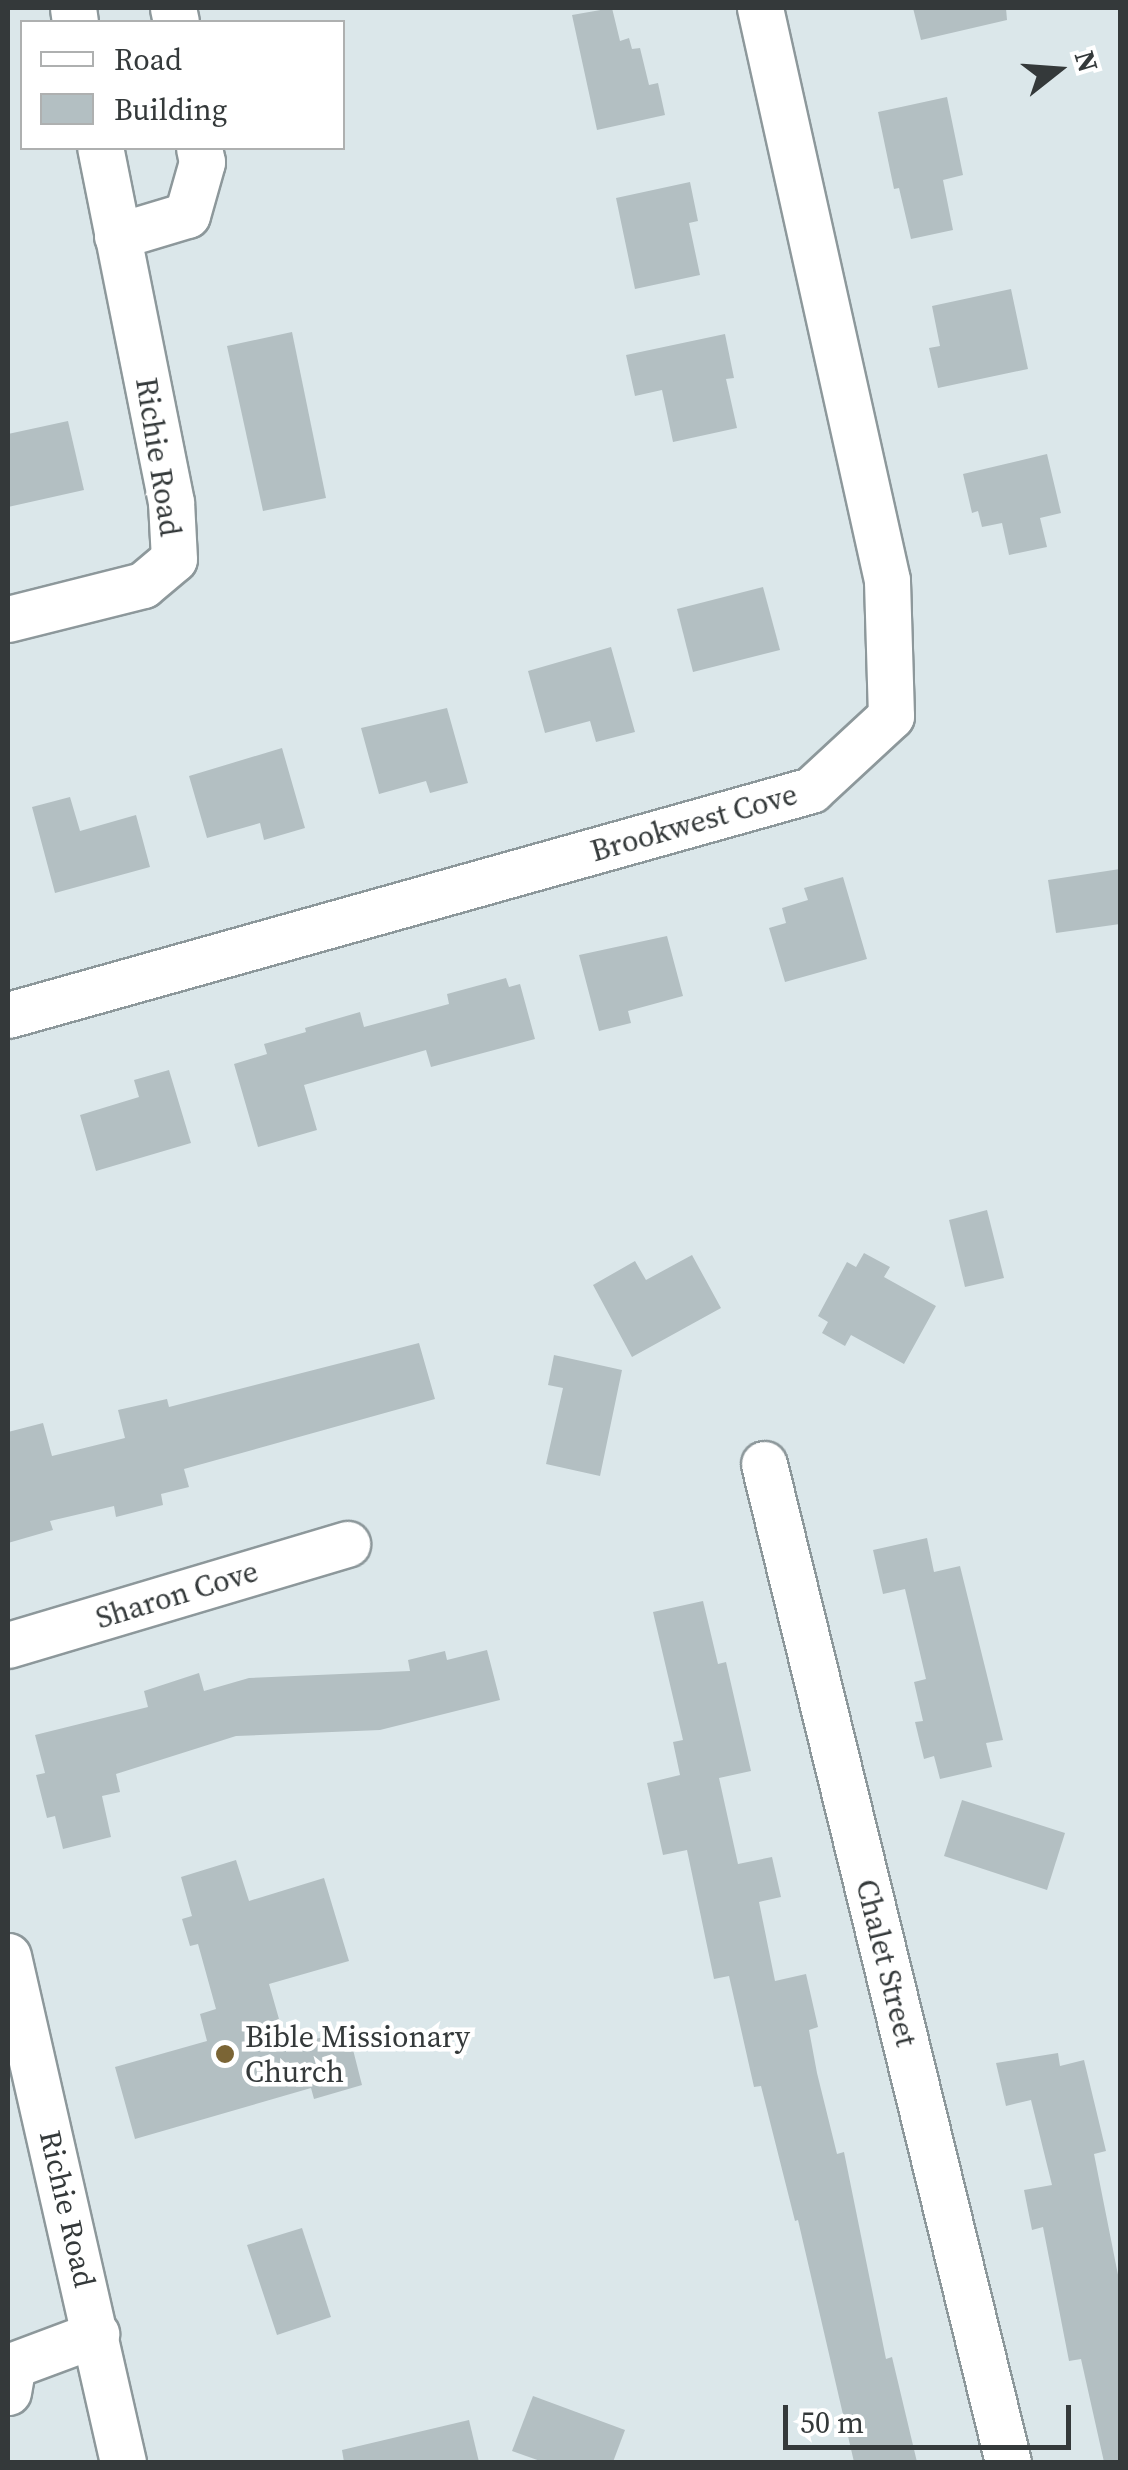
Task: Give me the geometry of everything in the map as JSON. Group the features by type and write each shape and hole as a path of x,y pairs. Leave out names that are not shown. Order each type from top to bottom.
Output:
{"street":[{"name":"Brookwest Cove","path":"8,1015 811,790 891,716 887,580 760,8"},
{"name":"Richie Road","path":"8,619 144,585 174,559 171,502 100,150"},
{"path":"117,236 186,215 202,162 199,150"},
{"name":"Chalet Street","path":"764,1464 1008,2462"},
{"name":"Sharon Cove","path":"8,1645 347,1544"},
{"name":"Richie Road","path":"8,1956 123,2462"},
{"path":"10,2378 96,2334"}],"building":[{"path":"612,8 620,41 629,38 632,49 640,48 649,85 658,83 665,115 597,130 572,15"},
{"path":"913,8 1006,8 1007,20 921,40"},
{"path":"947,97 963,175 943,180 953,230 911,239 899,188 894,189 878,112"},
{"path":"690,182 698,221 689,223 700,275 635,289 616,198"},
{"path":"1011,289 1028,369 938,388 929,348 940,346 932,306"},
{"path":"292,332 326,498 263,511 227,346"},
{"path":"725,334 734,378 726,379 737,428 673,442 662,390 635,396 626,355"},
{"path":"68,421 84,490 8,507 8,434"},
{"path":"1047,454 1061,513 1040,518 1047,547 1009,555 1002,523 982,527 978,511 972,513 963,474"},
{"path":"763,587 780,650 693,672 677,609"},
{"path":"611,647 635,732 596,742 590,721 545,733 528,671"},
{"path":"447,708 468,783 430,793 426,781 379,794 361,728"},
{"path":"282,748 305,828 264,840 260,823 207,838 189,776"},
{"path":"70,797 80,831 136,815 150,867 55,893 32,807"},
{"path":"1120,869 1120,924 1056,933 1048,880"},
{"path":"843,877 867,959 785,982 769,928 786,923 782,908 808,900 804,888"},
{"path":"667,936 683,996 628,1011 631,1023 599,1031 579,955"},
{"path":"506,978 509,987 520,984 535,1039 431,1067 426,1050 304,1085 317,1130 258,1147 234,1064 267,1054 264,1044 306,1032 305,1028 360,1012 364,1027 449,1004 447,994"},
{"path":"169,1070 191,1143 96,1171 80,1115 139,1097 134,1080"},
{"path":"987,1210 1004,1278 965,1287 949,1220"},
{"path":"864,1253 890,1267 884,1277 936,1306 904,1364 851,1335 845,1346 822,1333 828,1322 818,1316 847,1262 856,1267"},
{"path":"692,1255 721,1308 632,1357 593,1285 635,1261 646,1280"},
{"path":"419,1343 435,1399 184,1469 189,1487 161,1494 163,1505 116,1517 114,1506 50,1521 53,1530 8,1543 8,1432 43,1423 52,1456 125,1438 118,1410 167,1399 169,1407"},
{"path":"554,1355 622,1370 600,1476 546,1464 563,1388 548,1385"},
{"path":"927,1538 934,1572 960,1566 1003,1740 986,1743 992,1767 940,1779 934,1756 924,1759 915,1722 923,1721 914,1682 926,1679 905,1589 883,1594 873,1550"},
{"path":"703,1601 718,1664 726,1662 751,1771 719,1778 738,1864 772,1857 781,1897 759,1902 775,1981 806,1974 818,2027 809,2030 817,2073 837,2154 844,2152 886,2359 892,2357 917,2462 854,2462 798,2220 795,2221 761,2086 754,2087 729,1976 714,1979 687,1850 663,1855 647,1783 680,1775 673,1742 683,1740 653,1612"},
{"path":"487,1650 500,1700 380,1730 236,1736 116,1774 120,1792 102,1796 111,1837 63,1849 55,1816 47,1818 36,1775 45,1773 35,1735 148,1707 144,1691 199,1673 204,1691 249,1678 410,1671 408,1660 445,1651 447,1660"},
{"path":"962,1800 1065,1833 1047,1890 944,1856"},
{"path":"236,1860 249,1901 324,1878 349,1961 269,1984 287,2047 348,2030 362,2085 314,2099 311,2088 135,2139 115,2067 207,2041 200,2014 216,2009 198,1944 190,1946 182,1919 192,1916 181,1877"},
{"path":"1058,2053 1060,2066 1084,2060 1106,2151 1094,2154 1120,2285 1120,2462 1104,2462 1081,2359 1069,2361 1043,2227 1032,2230 1024,2190 1052,2185 1031,2100 1006,2106 996,2063"},
{"path":"302,2228 331,2317 277,2335 247,2245"},
{"path":"533,2396 625,2430 613,2462 543,2462 512,2451"},
{"path":"469,2420 479,2462 344,2462 342,2450"}],"place":[{"name":"Bible Missionary Church","path":"225,2054"}]}
